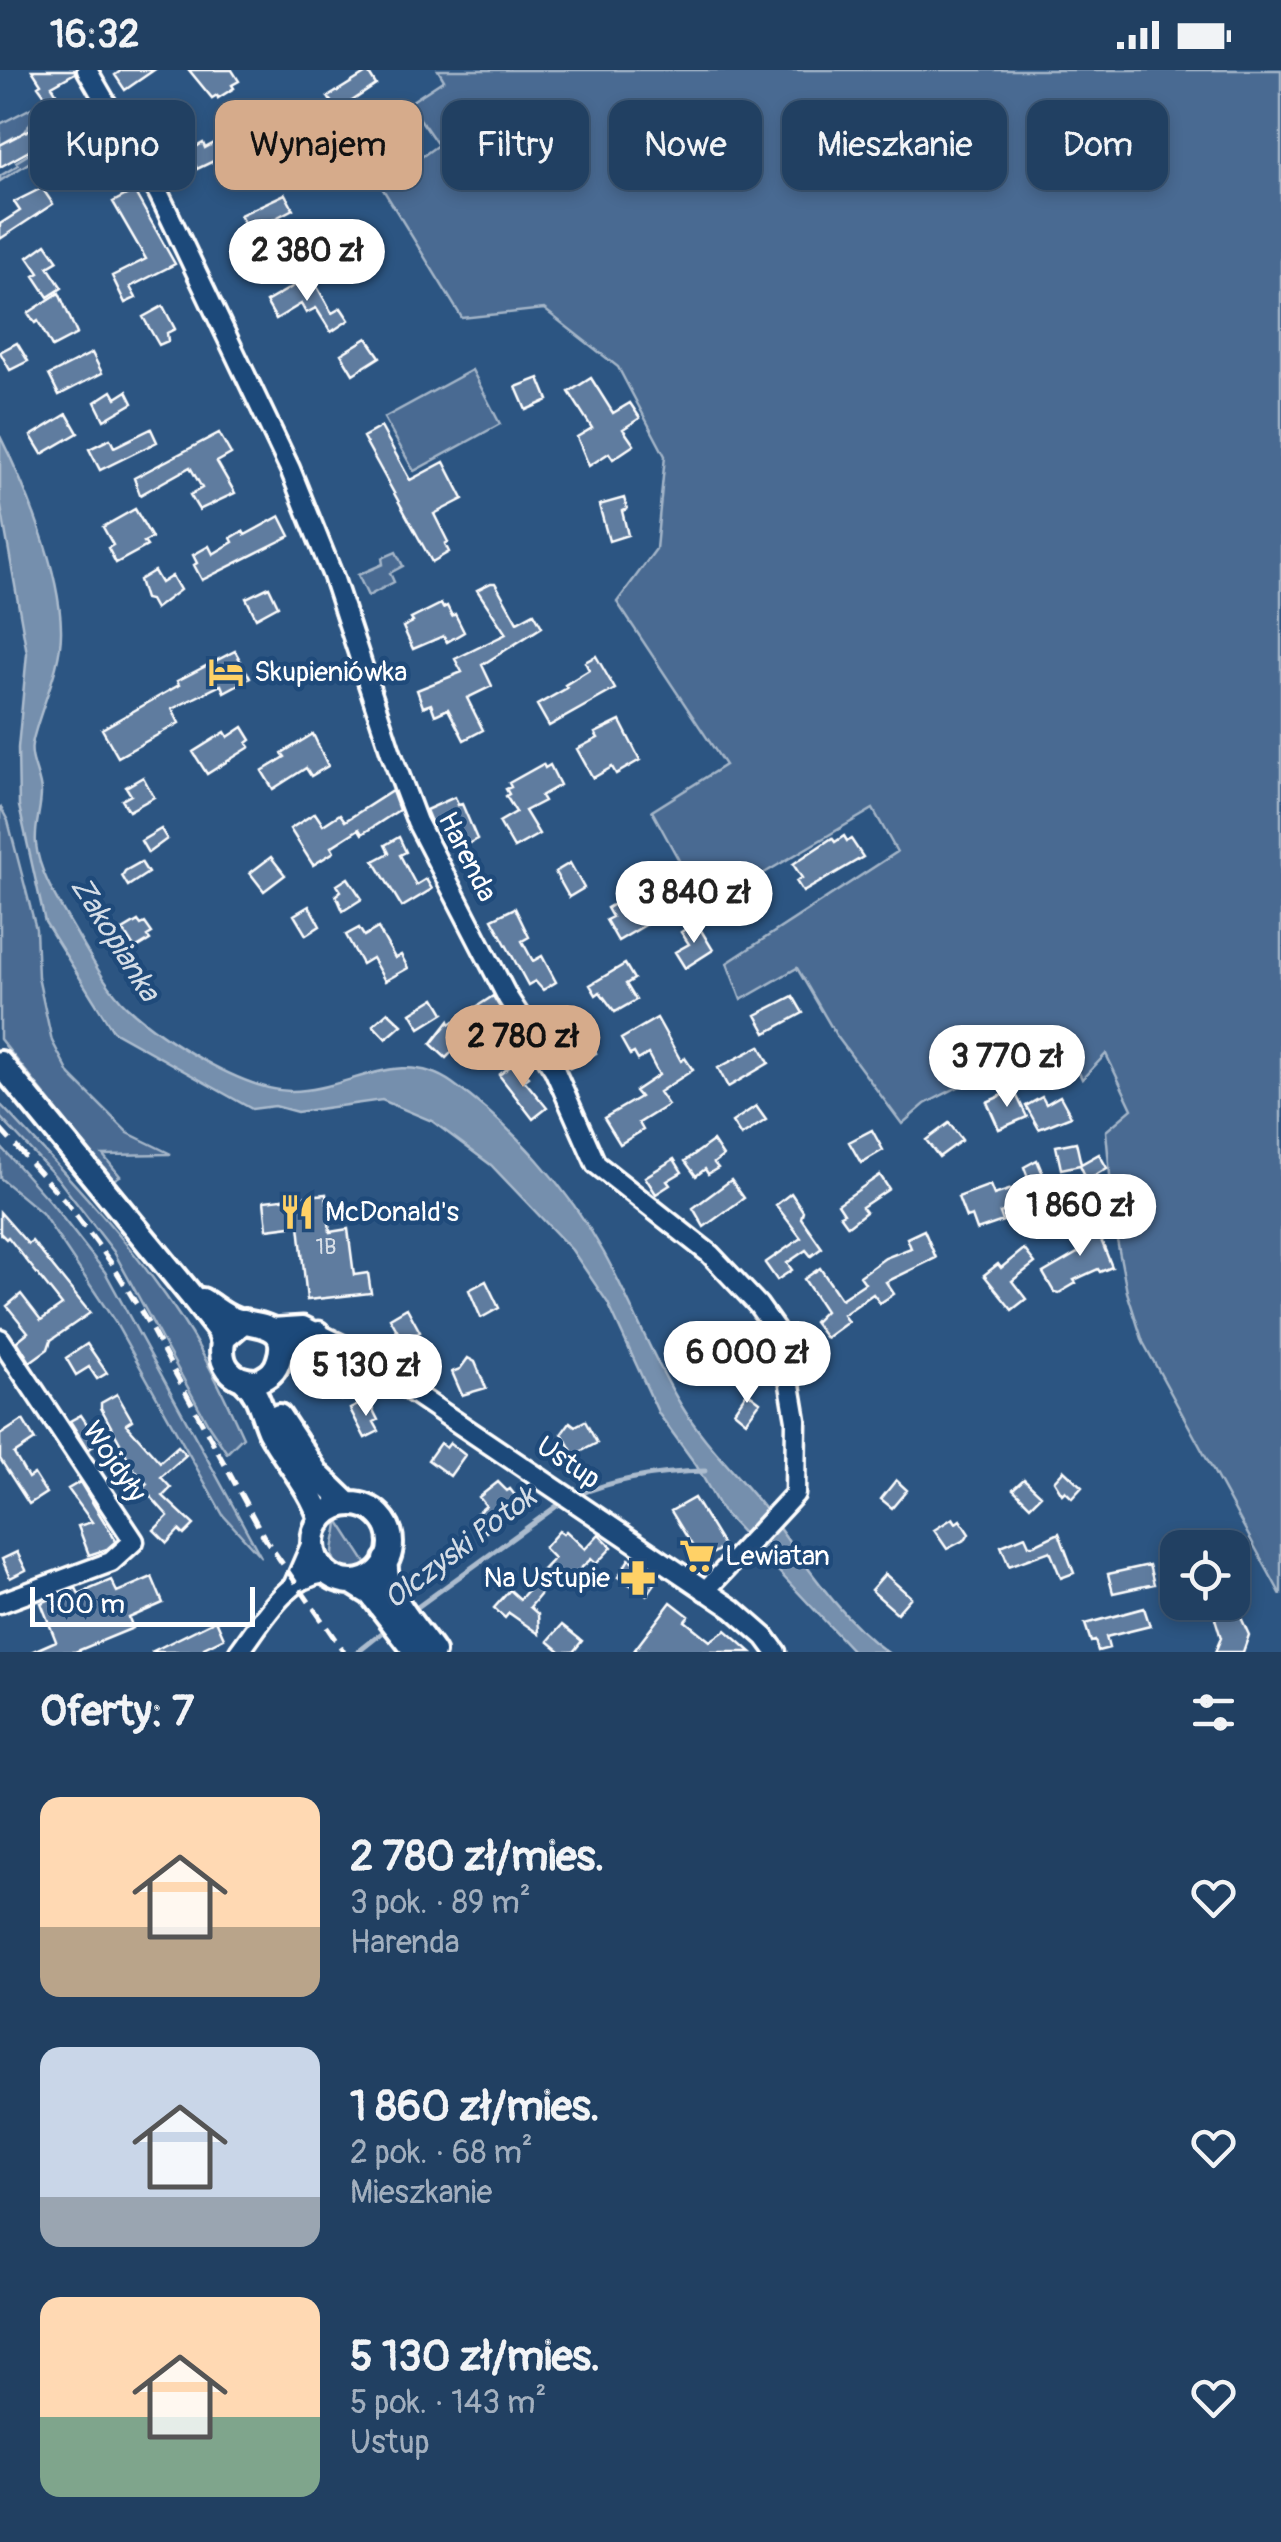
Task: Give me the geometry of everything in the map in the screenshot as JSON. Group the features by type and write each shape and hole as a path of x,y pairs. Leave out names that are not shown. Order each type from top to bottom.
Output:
{"main road":[{"path":"0,1063 219,1332 224,1364 256,1393 270,1432 314,1502 316,1556 326,1572 340,1582 355,1584 394,1610"},
{"path":"190,1294 231,1318 272,1328 280,1342 273,1399 281,1420 318,1474 347,1503 369,1508 384,1522 390,1540 386,1580 394,1610 411,1638 433,1652"},
{"path":"223,1342 230,1330 244,1321"},
{"path":"244,1380 258,1381 276,1365"},
{"path":"318,1529 347,1503"},
{"path":"355,1584 374,1576 386,1560"}],"street":[{"name":"Harenda","path":"87,70 159,194 290,469 333,576 417,822 508,998 551,1063 596,1164 710,1254 775,1329 785,1358 796,1420 795,1489 786,1506 705,1591"},
{"path":"272,1328 303,1326 319,1331"},
{"path":"276,1365 306,1334 319,1331"},
{"name":"Ustup","path":"319,1331 705,1591 751,1625 776,1652"},
{"name":"Wojdyły","path":"0,1339 134,1541 110,1562 0,1603"},
{"path":"239,1652 294,1584 318,1529"},
{"path":"294,1584 312,1574 326,1572"}],"shaded area":[{"path":"438,70 1281,70 1281,1595 1250,1538 1250,1530 1246,1530 1143,1342 1127,1292 1115,1230 1106,1131 1132,1109 1106,1054 1082,1079 1061,1034 925,1104 902,1124 836,1035 797,968 741,1000 727,963 897,852 873,809 705,908 652,811 725,765 617,602 656,549 665,456 618,367 544,309 462,318 383,190 422,190 422,157 438,145 422,122 422,100 414,100 444,80"},
{"path":"30,109 30,124 20,145 14,137 0,145 0,124"},
{"path":"30,154 30,162 0,181 0,176 18,165 16,162"},
{"path":"472,370 500,424 414,471 384,418"},
{"path":"0,436 40,530 59,606 58,658 32,744 41,793 38,856 59,903 113,991 141,1019 181,1047 249,1082 290,1091 413,1068 432,1072 475,1100 537,1160 574,1205 614,1272 691,1421 841,1609 887,1652 854,1652 722,1511 696,1465 659,1414 608,1303 572,1250 491,1165 432,1121 382,1100 297,1112 275,1106 252,1109 113,1031 45,922 19,806 18,748 27,653 0,501"},
{"path":"396,552 403,566 390,573 394,582 368,596 358,575 383,564 382,558"},
{"path":"0,806 8,821 36,929 38,977 52,1041 70,1075 128,1133 171,1154 103,1155 120,1176 113,1180 0,1039"},
{"path":"0,1104 126,1243 171,1303 212,1372 243,1437 227,1453 114,1252 58,1179 0,1117"},
{"path":"0,1146 105,1272 261,1557 223,1515 115,1322 42,1213 0,1178"},
{"path":"338,1520 366,1563 366,1571 347,1573 335,1562"}],"building":[{"path":"32,70 75,70 52,86 61,100 48,100 38,86 41,84"},
{"path":"122,70 154,70 125,90 115,75"},
{"path":"189,70 232,70 239,81 232,85 234,88 212,98"},
{"path":"368,72 376,85 354,100 328,97"},
{"path":"30,129 30,150 0,167 0,145"},
{"path":"203,143 205,148 215,143 215,160 197,169 195,148"},
{"path":"43,190 53,204 0,239 0,224 20,211 14,202"},
{"path":"134,191 175,264 130,287 136,298 125,303 112,276 146,259 113,202"},
{"path":"285,194 293,209 249,232 240,215"},
{"path":"46,244 58,261 48,267 62,288 48,297 34,276 39,273 28,257"},
{"path":"262,252 270,272 255,281 245,261"},
{"path":"311,276 332,313 341,308 349,320 331,332 316,308 306,313 301,304 276,319 266,302"},
{"path":"59,293 77,334 52,347 38,321 35,323 28,313"},
{"path":"163,306 175,329 167,333 168,341 159,345 143,317"},
{"path":"367,338 380,357 353,374 341,354"},
{"path":"17,343 28,361 10,370 0,352"},
{"path":"92,353 102,373 59,395 49,375"},
{"path":"539,378 548,400 526,410 516,387"},
{"path":"591,378 613,413 630,403 640,418 623,429 634,445 613,459 609,453 589,466 577,437 592,428 569,392"},
{"path":"112,391 116,398 127,391 133,403 104,420 95,402"},
{"path":"67,414 78,433 42,454 31,436"},
{"path":"381,427 410,480 444,462 463,499 434,514 449,552 432,562 363,437"},
{"path":"151,429 157,442 100,470 89,449 110,439 114,447"},
{"path":"219,433 231,454 217,462 235,493 199,510 190,495 202,488 190,467 140,495 134,478"},
{"path":"624,498 627,509 622,511 628,535 609,541 599,505"},
{"path":"135,509 152,538 144,542 147,546 116,563 108,548 113,545 103,527"},
{"path":"280,516 290,536 202,580 193,555 209,546 213,554 243,531 245,535"},
{"path":"154,571 161,583 172,576 180,590 155,609 145,599 139,580"},
{"path":"495,583 517,622 534,613 542,627 482,665 492,686 467,698 483,730 464,740 448,709 435,715 431,704 423,707 417,690 462,672 455,659 506,634 477,590"},
{"path":"269,587 278,606 256,618 246,598"},
{"path":"441,604 443,608 447,606 452,616 455,614 464,632 447,642 443,636 413,649 403,627"},
{"path":"235,651 250,678 224,692 221,685 172,709 179,723 118,757 102,729 179,685 177,681"},
{"path":"596,656 615,689 549,726 537,705 589,670 585,662"},
{"path":"620,721 640,760 616,774 612,767 593,778 577,749 598,738 595,733"},
{"path":"243,727 251,740 247,743 250,747 207,774 193,752 225,732 228,737"},
{"path":"313,734 328,766 311,776 306,768 273,789 262,771"},
{"path":"543,764 545,768 550,765 560,785 541,796 544,801 525,811 539,834 514,848 499,822 516,812 506,789 511,787 509,783"},
{"path":"143,777 154,797 129,811 122,800 131,795 126,787"},
{"path":"392,791 399,810 362,834 359,829 331,847 334,852 313,865 290,829 315,813 323,825 340,814 345,821"},
{"path":"455,797 477,839 464,846 449,813 431,822 426,810"},
{"path":"161,829 167,839 148,853 141,841"},
{"path":"844,836 847,841 851,839 863,857 803,892 796,881 802,878 793,864 832,838 835,842"},
{"path":"399,837 406,852 400,855 416,885 426,879 432,889 402,907 374,861 389,853 385,845"},
{"path":"271,857 285,875 264,891 250,873"},
{"path":"141,862 148,873 128,886 122,876"},
{"path":"570,863 584,888 569,897 555,872"},
{"path":"348,878 362,899 343,911 336,895 341,891 337,885"},
{"path":"640,889 657,918 618,941 606,920 612,917 607,908"},
{"path":"309,906 320,926 306,935 294,915"},
{"path":"515,908 529,937 522,941 533,961 542,956 556,982 543,990 535,981 528,985 492,919"},
{"path":"138,921 141,925 145,923 152,933 147,936 150,940 135,949 123,930"},
{"path":"696,922 713,950 685,968 675,952 689,944 681,932"},
{"path":"359,928 364,936 378,928 395,958 401,955 408,968 385,981 372,958 362,964 346,935"},
{"path":"625,964 634,979 626,984 636,1000 615,1012 590,985"},
{"path":"493,996 513,1029 489,1044 491,1047 475,1059 463,1041 446,1058 431,1044 449,1021 450,1024"},
{"path":"793,996 803,1013 766,1033 756,1015"},
{"path":"435,998 444,1013 420,1028 411,1013"},
{"path":"388,1012 402,1025 386,1039 373,1025"},
{"path":"657,1018 681,1061 685,1058 693,1070 659,1092 668,1105 639,1123 643,1130 620,1144 604,1118 640,1097 635,1091 659,1075 648,1054 638,1060 634,1053 630,1055 621,1039"},
{"path":"586,1036 596,1053 570,1068 562,1054"},
{"path":"760,1046 769,1063 728,1087 718,1068"},
{"path":"516,1062 528,1077 524,1080 547,1108 533,1119 499,1075"},
{"path":"1014,1090 1027,1117 999,1129 987,1102"},
{"path":"1060,1096 1071,1116 1039,1129 1026,1106 1042,1097 1046,1104"},
{"path":"756,1106 766,1120 741,1136 732,1122"},
{"path":"949,1123 962,1140 939,1157 926,1140"},
{"path":"872,1130 883,1150 861,1163 849,1142"},
{"path":"713,1141 723,1156 714,1163 718,1168 708,1174 705,1169 696,1176 685,1161"},
{"path":"1076,1142 1081,1164 1099,1154 1107,1168 1087,1180 1080,1165 1061,1169 1056,1146"},
{"path":"674,1159 682,1172 656,1194 645,1177"},
{"path":"1037,1160 1051,1193 1000,1213 1003,1221 977,1230 972,1216 966,1218 958,1197 990,1185 994,1195 1030,1183 1024,1167"},
{"path":"880,1175 889,1189 862,1207 866,1212 848,1226 838,1204"},
{"path":"731,1180 744,1198 704,1227 693,1208"},
{"path":"791,1193 803,1211 801,1218 822,1248 811,1256 806,1250 787,1263 792,1270 777,1280 765,1263 801,1238 776,1205"},
{"path":"326,1194 330,1232 348,1229 354,1275 368,1273 371,1293 307,1300 299,1225 267,1229 264,1201"},
{"path":"0,1212 28,1244 32,1241 90,1313 51,1340 48,1349 30,1362 17,1341 28,1332 7,1306 21,1294 41,1320 62,1305 8,1237 0,1233"},
{"path":"1093,1220 1112,1267 1100,1272 1098,1269 1074,1280 1076,1283 1059,1293 1054,1292 1043,1273 1079,1252 1069,1233"},
{"path":"924,1230 936,1258 886,1282 894,1294 880,1303 873,1294 843,1315 848,1322 826,1338 814,1322 825,1311 804,1279 820,1268 841,1299 865,1283 860,1276 885,1258 911,1248 907,1238"},
{"path":"1024,1249 1035,1263 1012,1281 1026,1299 1012,1310 984,1275 998,1264 1001,1268"},
{"path":"486,1281 499,1308 481,1318 469,1290"},
{"path":"407,1308 420,1332 403,1341 390,1318"},
{"path":"87,1344 107,1373 97,1379 89,1367 76,1375 66,1358"},
{"path":"336,1356 347,1363 342,1366 351,1381 345,1384 351,1395 341,1400 321,1364"},
{"path":"468,1358 475,1362 486,1388 462,1395 452,1372 460,1369"},
{"path":"747,1392 760,1402 746,1421 734,1411"},
{"path":"117,1394 132,1420 126,1424 160,1462 178,1446 186,1455 161,1477 171,1488 163,1496 194,1525 184,1535 179,1530 167,1543 154,1530 168,1516 143,1488 147,1484 134,1469 101,1408 101,1403"},
{"path":"368,1400 379,1431 365,1438 350,1409"},
{"path":"81,1415 99,1442 88,1450 70,1421"},
{"path":"23,1420 35,1440 14,1454 28,1478 34,1474 46,1493 29,1504 0,1459 0,1435"},
{"path":"585,1421 597,1443 574,1455 562,1433 570,1422 575,1426"},
{"path":"440,1443 446,1448 450,1443 465,1455 450,1476 428,1460"},
{"path":"1064,1470 1082,1487 1072,1498 1065,1491 1062,1494 1054,1481"},
{"path":"1024,1479 1041,1495 1030,1506 1013,1489"},
{"path":"896,1480 907,1490 892,1508 881,1499"},
{"path":"80,1482 116,1541 89,1555 78,1526 92,1522 68,1489"},
{"path":"498,1482 521,1503 486,1532 473,1516 486,1506 479,1497"},
{"path":"694,1498 724,1547 701,1560 671,1511"},
{"path":"953,1518 956,1523 960,1520 969,1534 947,1549 934,1530"},
{"path":"559,1531 566,1531 585,1549 599,1534 612,1547 596,1564 591,1559 557,1590 550,1583 530,1607 538,1614 539,1634 509,1613 505,1618 494,1608 510,1590 520,1599 542,1575 554,1558 544,1548"},
{"path":"1059,1533 1074,1573 1061,1578 1050,1551 1009,1566 1001,1546 1025,1536 1029,1545 1034,1545"},
{"path":"17,1552 26,1570 10,1578 2,1559"},
{"name":"Na Ustupie","path":"629,1559 658,1579 647,1595 618,1577"},
{"path":"1149,1565 1154,1584 1113,1593 1108,1574"},
{"path":"885,1574 911,1597 897,1613 871,1590"},
{"path":"152,1577 163,1603 129,1618 133,1628 75,1652 31,1652 56,1641 41,1603 76,1588 79,1594 111,1580 117,1592"},
{"path":"671,1602 689,1616 685,1621 710,1641 726,1630 751,1652 633,1652"},
{"path":"1144,1608 1150,1626 1106,1637 1109,1648 1098,1651 1095,1641 1091,1642 1085,1624"},
{"path":"216,1620 224,1638 204,1648 205,1652 151,1652"},
{"path":"1216,1620 1242,1620 1249,1635 1243,1652 1215,1652 1221,1638"},
{"path":"562,1625 582,1641 573,1652 561,1652 548,1641"}],"waterway":[{"name":"Olczyski Potok","path":"575,1496 639,1477 705,1471"},
{"name":"Olczyski Potok","path":"412,1611 565,1500"},
{"name":"Olczyski Potok","path":"358,1652 387,1629"}],"railway":[{"path":"0,1129 67,1203 112,1264 264,1537 344,1652"}],"place":[{"name":"Skupieniówka","path":"226,672"},
{"name":"McDonald's","path":"297,1212"},
{"name":"Lewiatan","path":"697,1556"},
{"name":"Na Ustupie","path":"638,1578"}],"water label":[{"name":"Zakopianka","path":"115,939"}]}
